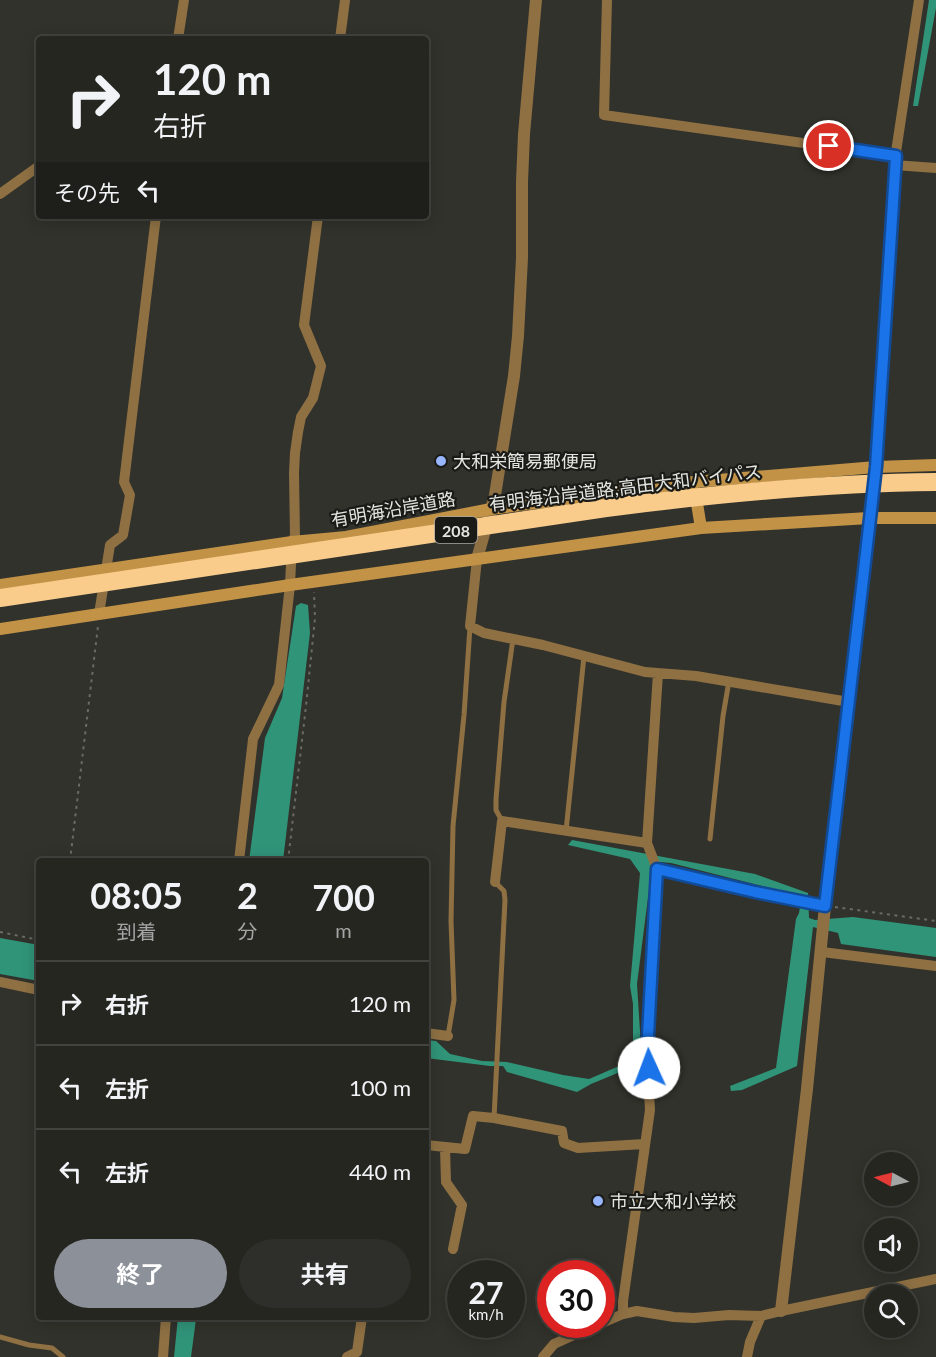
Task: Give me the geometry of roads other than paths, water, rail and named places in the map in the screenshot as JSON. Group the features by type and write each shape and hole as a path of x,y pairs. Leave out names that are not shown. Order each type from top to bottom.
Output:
{"highway":[{"name":"有明海沿岸道路;高田大和バイパス","path":"0,598 329,548 670,500 799,488 936,483"}],"main road":[{"name":"有明海沿岸道路","path":"0,585 292,542 346,537 491,509 694,482 876,467 936,465"},
{"path":"694,482 701,528"},
{"path":"0,629 290,585 701,528 869,518 936,518"}],"street":[{"path":"178,36 184,0"},
{"path":"340,36 345,0"},
{"path":"536,0 524,134 522,258 514,376 491,509 477,559 470,626 484,633 543,645 645,672 696,676 849,702"},
{"path":"607,0 604,115 936,168"},
{"path":"782,1308 822,952 825,906 876,467 895,160 919,0"},
{"path":"0,194 36,168"},
{"path":"99,614 110,545 123,535 130,495 124,482 156,219"},
{"path":"239,858 254,739 279,685 290,585 292,542 295,536 294,473 298,432 301,417 313,398 321,366 304,326 318,219"},
{"path":"623,1308 650,1110 647,1054 657,869 647,843 658,673"},
{"path":"495,882 502,821 647,843"},
{"path":"657,869 825,906"},
{"path":"822,952 936,966"},
{"path":"0,982 36,989"},
{"path":"429,1033 448,1036"},
{"path":"429,1145 465,1149 473,1116 562,1131 564,1143 578,1148 644,1144"},
{"path":"445,1148 446,1182 462,1205 453,1250"},
{"path":"615,1314 623,1308 674,1317 761,1316 782,1308 936,1279"},
{"path":"747,1357 750,1342 761,1316"},
{"path":"163,1357 166,1320"},
{"path":"347,1357 357,1352 362,1320"},
{"path":"543,1357 554,1344 568,1338"}],"lane":[{"path":"448,1036 454,1000 451,921 453,826 466,695 470,626"},
{"path":"502,821 496,810 496,799 504,702 513,639"},
{"path":"566,831 584,656"},
{"path":"710,839 729,681"},
{"path":"494,1118 505,900 504,891 495,882"},
{"path":"0,1337 29,1345 52,1348 63,1357"}],"place":[{"name":"大和栄簡易郵便局","path":"441,461"},
{"name":"市立大和小学校","path":"598,1201"}]}
